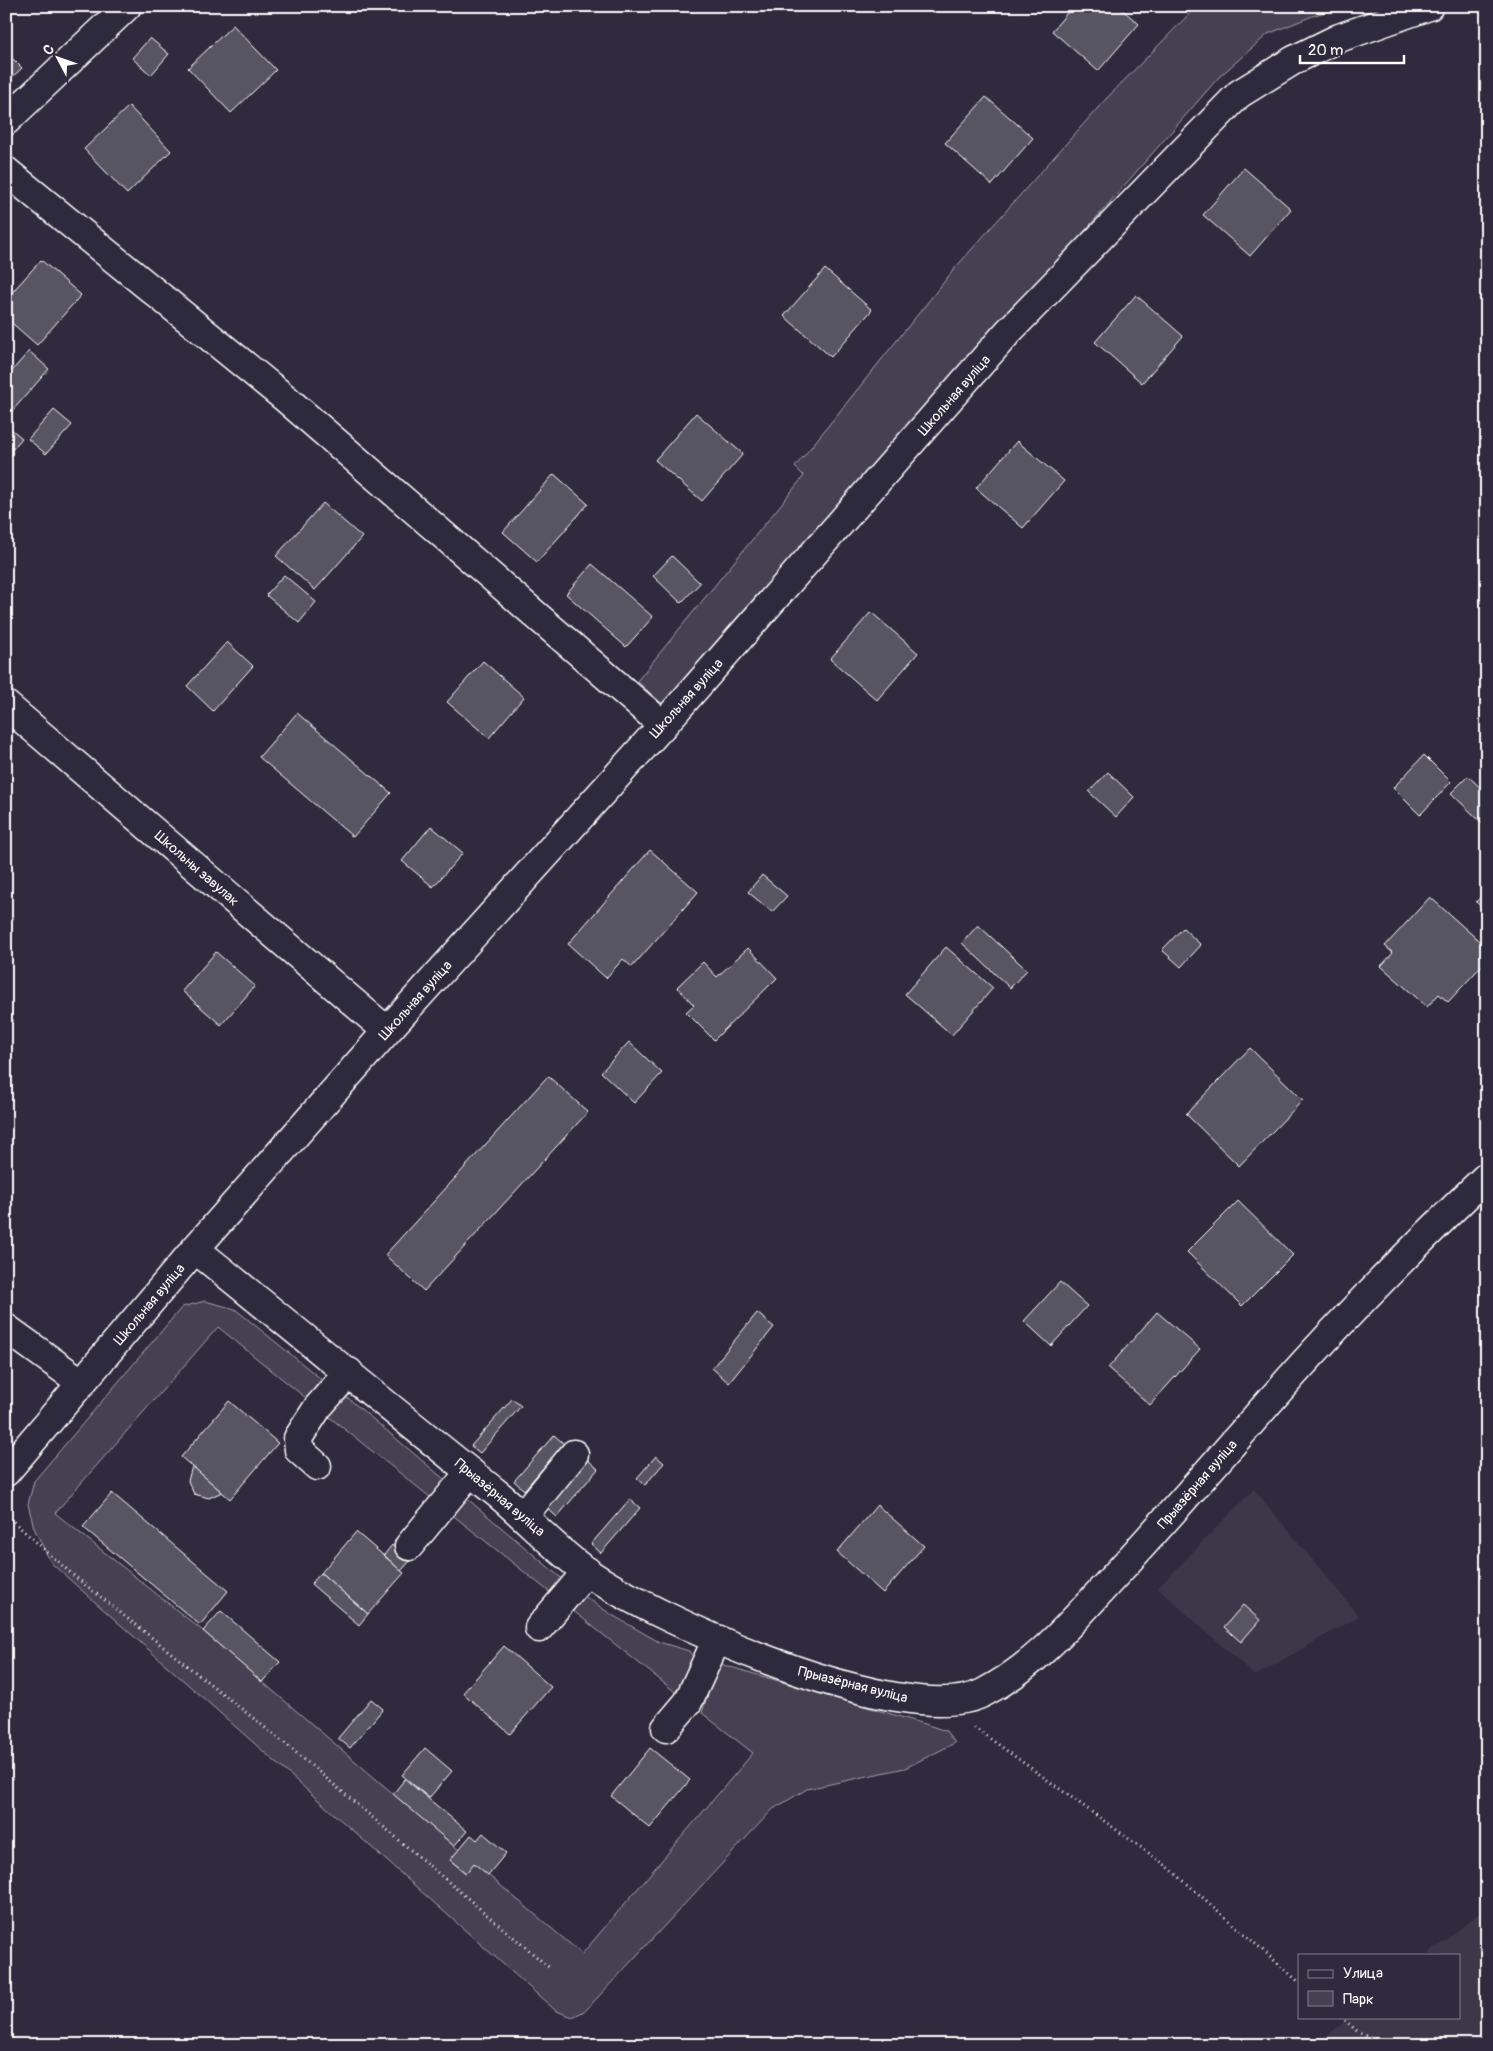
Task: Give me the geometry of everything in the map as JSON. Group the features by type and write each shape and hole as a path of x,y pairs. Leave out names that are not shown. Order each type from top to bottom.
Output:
{"street":[{"path":"6,121 127,6"},
{"name":"Школьная вуліца","path":"6,1472 195,1249 387,1031 663,725 1008,332 1239,94 1294,60 1339,38 1429,6"},
{"path":"6,171 285,398 663,725"},
{"name":"Школьны завулак","path":"6,705 387,1031"},
{"name":"Прыазёрная вуліца","path":"195,1249 524,1515 586,1571 676,1620 717,1639 809,1676 893,1697 938,1702 979,1696 1043,1653 1147,1541 1286,1381 1406,1254 1487,1176"},
{"path":"6,1328 82,1383"},
{"path":"317,1466 299,1450 298,1438 318,1407 349,1372"},
{"path":"524,1515 574,1454"},
{"path":"409,1546 470,1472"},
{"path":"539,1628 586,1571"},
{"path":"666,1728 688,1702 717,1639"}],"path":[{"path":"6,1515 72,1575 287,1745 551,1969"},
{"path":"938,1702 1168,1867 1298,1981"},
{"path":"1342,2018 1357,2031 1388,2045"}],"shaded area":[{"path":"1254,1489 1359,1616 1255,1676 1158,1588"},
{"path":"1487,1907 1487,2045 1316,2045 1349,2018 1460,2018 1460,1954 1428,1954"}],"green space":[{"path":"1197,6 1345,6 1315,15 1268,34 1219,77 668,709 637,681 804,476 795,467 956,267 1104,101"},
{"path":"205,1301 235,1309 321,1379 307,1399 218,1327 55,1513 203,1631 459,1850 450,1860 465,1873 474,1863 582,1954 753,1753 702,1713 717,1663 946,1731 955,1743 905,1768 807,1789 773,1809 586,2010 573,2017 556,2011 51,1563 34,1528 28,1504 34,1481 182,1307"},
{"path":"348,1398 573,1588 612,1615 659,1642 689,1651 695,1660 679,1695 328,1416 339,1402"}],"building":[{"path":"1073,6 1118,6 1139,24 1098,71 1052,31"},
{"path":"233,25 276,70 231,113 188,68"},
{"path":"150,38 169,54 151,75 132,58"},
{"path":"6,52 22,68 6,83"},
{"path":"986,97 1033,138 992,185 945,143"},
{"path":"129,106 171,151 127,194 84,149"},
{"path":"1244,168 1291,209 1250,256 1203,215"},
{"path":"41,260 81,295 37,345 6,318 6,299"},
{"path":"825,269 872,310 831,357 784,316"},
{"path":"1136,295 1183,336 1142,383 1095,342"},
{"path":"29,351 49,369 6,418 6,378"},
{"path":"54,410 72,425 46,454 28,439"},
{"path":"696,413 743,454 702,501 655,460"},
{"path":"6,425 22,438 6,457"},
{"path":"1017,441 1064,481 1023,528 976,488"},
{"path":"554,474 588,504 537,562 503,532"},
{"path":"323,503 362,537 315,590 276,556"},
{"path":"672,556 700,583 681,603 653,576"},
{"path":"592,564 653,617 626,647 566,594"},
{"path":"284,575 316,602 299,623 266,595"},
{"path":"871,612 918,653 877,700 830,659"},
{"path":"227,642 253,666 213,711 187,686"},
{"path":"483,661 524,697 489,738 447,702"},
{"path":"297,713 391,793 353,837 259,757"},
{"path":"1424,755 1451,782 1420,815 1393,788"},
{"path":"1108,772 1134,797 1116,817 1089,792"},
{"path":"1468,776 1487,794 1487,817 1482,823 1451,793"},
{"path":"431,826 463,853 433,887 402,861"},
{"path":"650,850 698,892 632,967 623,959 606,978 568,944"},
{"path":"762,875 787,896 772,912 748,892"},
{"path":"1487,890 1487,912 1476,902"},
{"path":"1430,897 1487,948 1487,960 1448,1002 1439,994 1427,1007 1381,966 1393,953 1385,946"},
{"path":"978,925 1027,970 1010,988 962,943"},
{"path":"1183,928 1201,945 1181,967 1162,950"},
{"path":"946,947 993,988 952,1035 905,994"},
{"path":"748,948 777,978 714,1040 686,1012 694,1005 677,987 703,962 717,977"},
{"path":"216,952 255,986 221,1025 182,991"},
{"path":"629,1042 662,1073 634,1103 601,1072"},
{"path":"1250,1048 1303,1100 1239,1166 1186,1114"},
{"path":"548,1076 588,1112 424,1291 385,1255"},
{"path":"1238,1201 1293,1255 1242,1306 1187,1252"},
{"path":"1060,1282 1087,1306 1051,1346 1024,1321"},
{"path":"1157,1312 1200,1349 1150,1405 1108,1368"},
{"path":"757,1313 774,1327 729,1383 712,1368"},
{"path":"512,1399 521,1406 480,1453 471,1446"},
{"path":"229,1401 278,1443 230,1499 181,1457"},
{"path":"554,1435 564,1444 524,1490 514,1481"},
{"path":"656,1456 664,1463 645,1485 637,1478"},
{"path":"588,1460 598,1469 557,1517 547,1508"},
{"path":"192,1466 222,1492 209,1498 194,1494 188,1481"},
{"path":"112,1493 228,1591 200,1625 83,1527"},
{"path":"630,1499 640,1508 601,1553 591,1544"},
{"path":"877,1505 924,1546 883,1593 837,1552"},
{"path":"356,1532 404,1573 368,1614 321,1573"},
{"path":"392,1545 410,1561 401,1571 384,1555"},
{"path":"321,1573 368,1614 359,1625 311,1584"},
{"path":"1243,1605 1260,1620 1241,1642 1224,1627"},
{"path":"221,1611 280,1662 262,1682 203,1631"},
{"path":"504,1646 551,1687 510,1734 463,1693"},
{"path":"371,1699 383,1709 350,1748 338,1738"},
{"path":"425,1748 452,1771 429,1798 402,1775"},
{"path":"650,1748 690,1780 650,1828 611,1796"},
{"path":"405,1779 467,1831 454,1846 393,1794"},
{"path":"483,1833 506,1853 488,1875 474,1863 466,1873 450,1860 471,1835 477,1840"}]}
